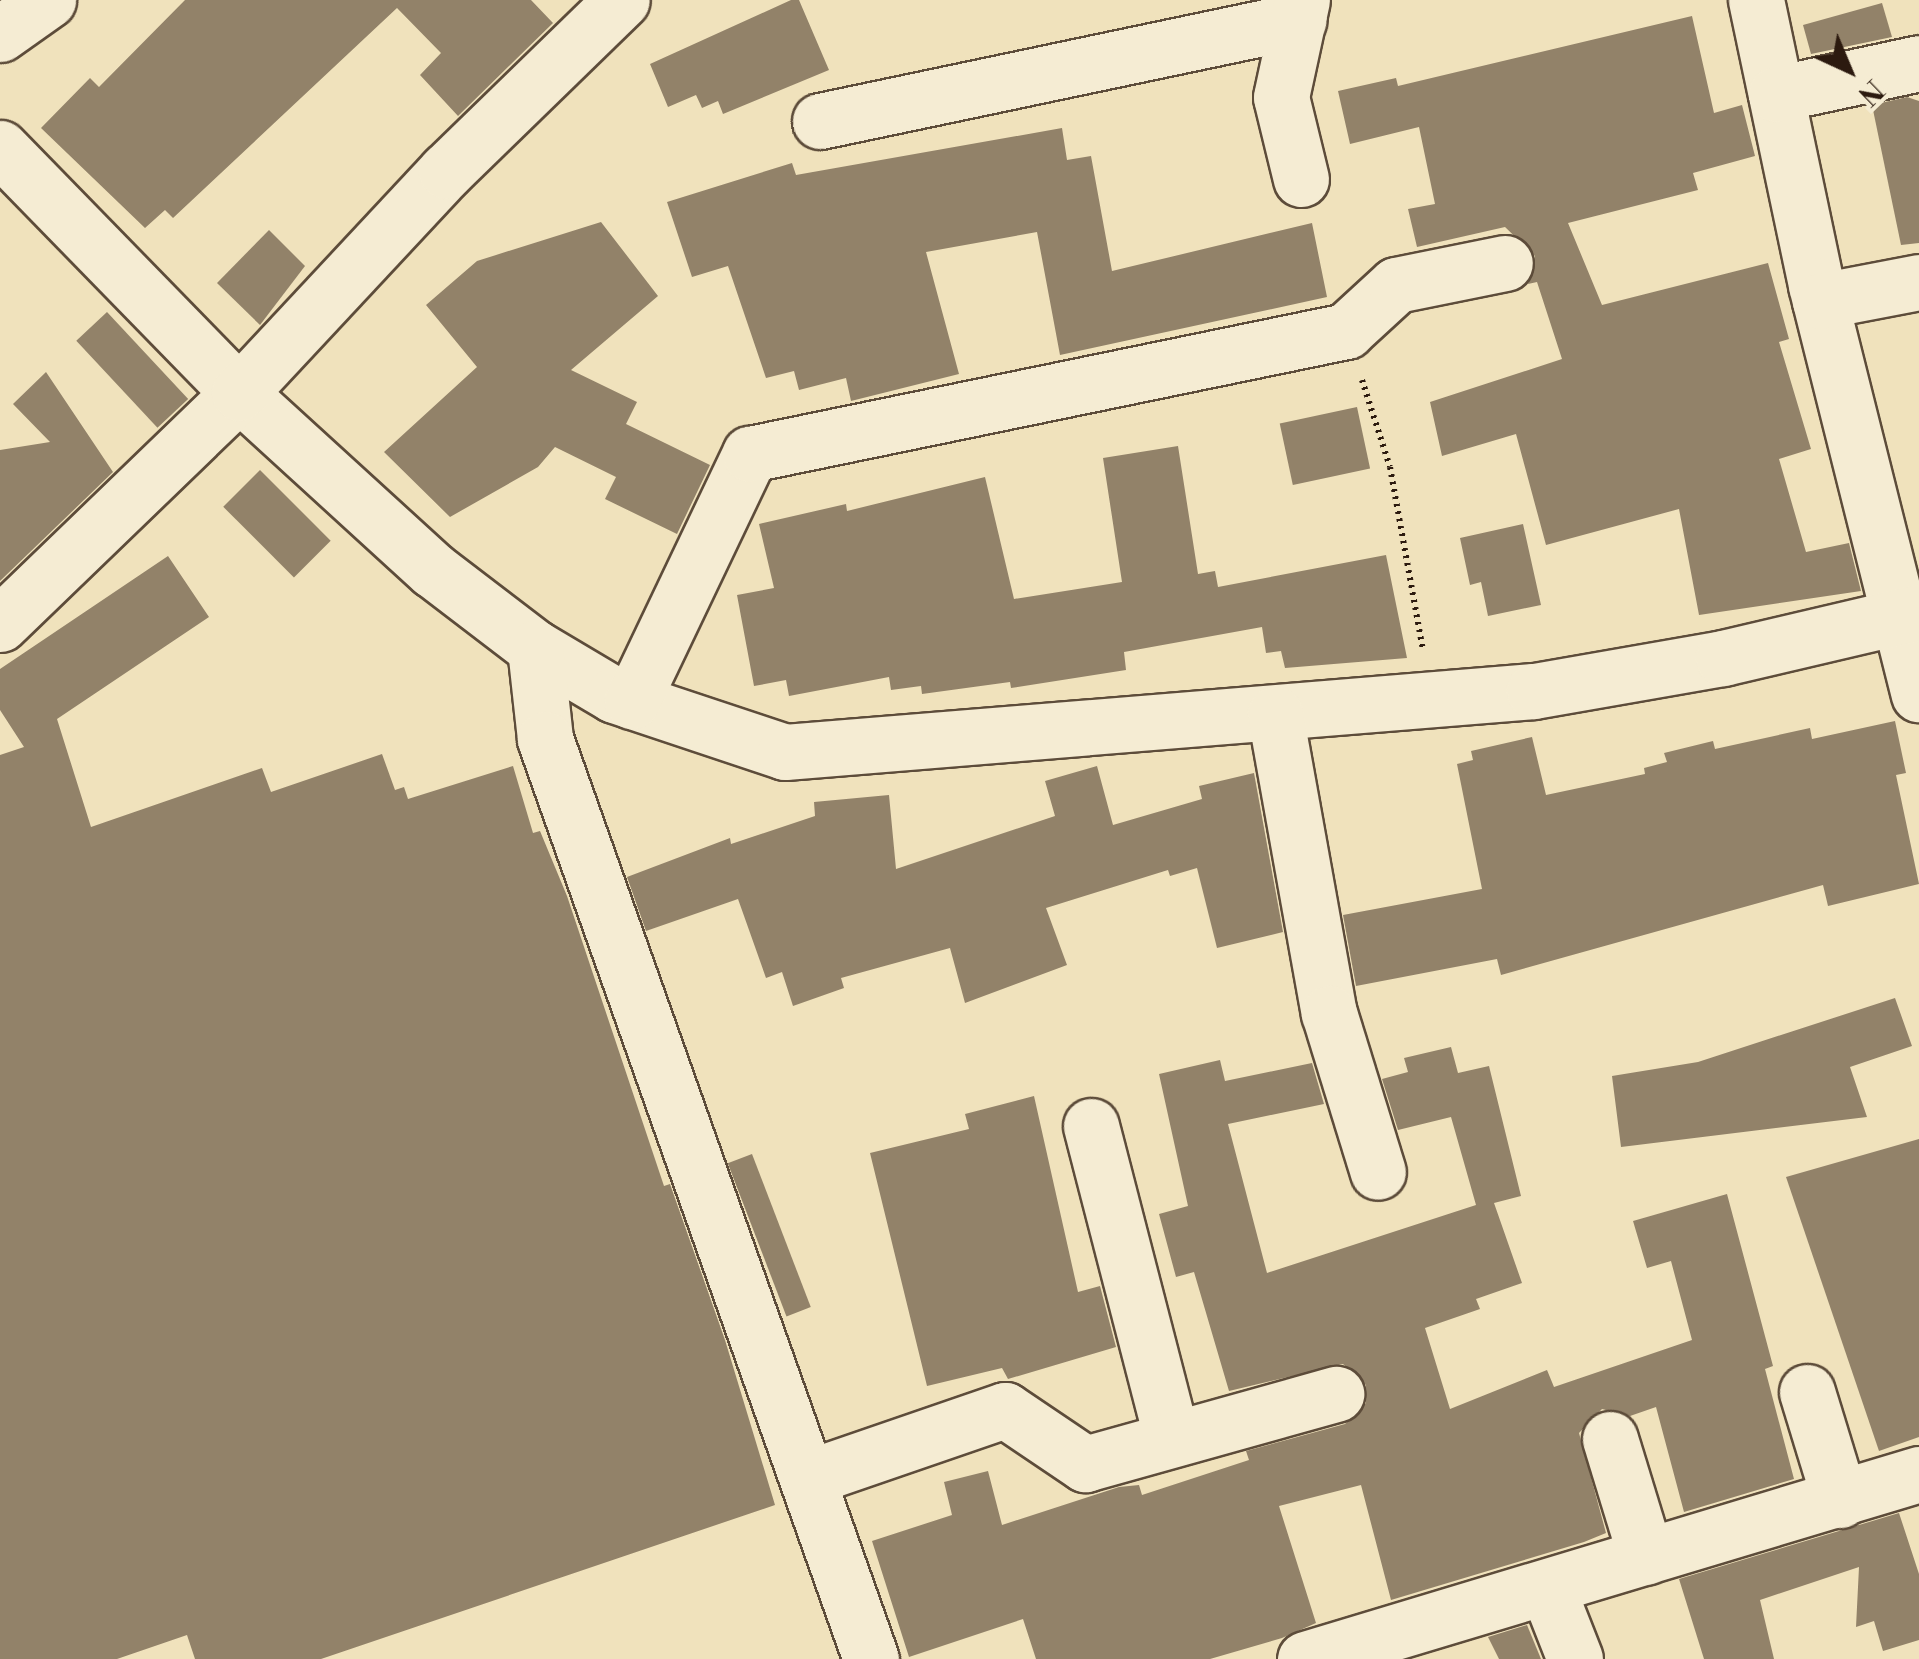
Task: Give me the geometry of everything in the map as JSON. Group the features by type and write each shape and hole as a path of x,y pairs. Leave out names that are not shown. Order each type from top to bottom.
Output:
{"street":[{"path":"0,34 48,0"},
{"path":"0,624 240,393 446,171 622,0"},
{"path":"1756,0 1820,301 1909,614 1919,694"},
{"path":"820,121 1300,10 1280,97 1300,180"},
{"path":"1776,94 1919,63"},
{"path":"0,148 240,393 433,570 535,648 632,701 785,752 1534,691 1704,662 1909,614"},
{"path":"632,701 750,454 1346,331 1396,285 1505,263"},
{"path":"1820,301 1919,282"},
{"path":"535,648 545,739 810,1477 871,1659"},
{"path":"1275,714 1328,1014 1378,1172"},
{"path":"1092,1126 1172,1438"},
{"path":"1807,1392 1840,1500"},
{"path":"810,1477 1005,1410 1085,1464 1336,1394"},
{"path":"1610,1439 1646,1557"},
{"path":"1305,1659 1548,1590 1919,1474"},
{"path":"1548,1590 1574,1659"}],"path":[{"path":"1346,331 1390,467 1432,700"}],"building":[{"path":"185,0 531,0 553,23 458,116 420,75 441,53 397,8 173,218 165,210 145,228 41,128 90,78 99,87"},
{"path":"791,0 799,0 829,70 723,114 718,101 702,108 696,95 668,107 650,64"},
{"path":"1882,3 1892,37 1811,54 1803,25"},
{"path":"1692,16 1714,113 1742,105 1755,156 1693,173 1698,190 1568,223 1602,305 1768,263 1789,339 1779,342 1811,449 1779,459 1806,552 1849,543 1861,591 1699,615 1679,509 1546,545 1516,434 1442,456 1430,402 1562,359 1537,282 1528,284 1535,256 1505,227 1417,247 1408,209 1435,204 1419,127 1350,144 1338,91 1396,78 1398,86"},
{"path":"1907,97 1919,101 1919,243 1901,245 1872,105"},
{"path":"1062,128 1067,160 1091,156 1112,271 1312,223 1327,297 1060,355 1037,232 926,252 959,374 851,401 846,378 799,390 794,371 766,378 728,266 692,277 667,202 792,163 796,175"},
{"path":"601,222 658,296 571,370 637,402 626,424 710,465 677,534 605,499 616,477 555,447 538,467 450,517 384,452 477,367 426,305 477,261"},
{"path":"269,230 305,266 260,325 217,283"},
{"path":"107,312 188,399 157,428 76,341"},
{"path":"46,372 113,472 0,581 0,450 50,442 13,404"},
{"path":"1357,407 1370,469 1293,485 1280,423"},
{"path":"1178,446 1198,574 1215,571 1218,587 1386,555 1407,658 1285,668 1281,651 1266,653 1262,627 1124,652 1126,670 1011,688 1010,682 922,694 921,686 891,690 889,677 789,696 786,680 754,686 737,595 774,588 759,524 846,504 847,511 985,477 1014,599 1122,582 1103,458"},
{"path":"260,470 331,541 294,577 223,507"},
{"path":"1523,524 1541,605 1488,616 1481,582 1470,585 1460,538"},
{"path":"168,556 209,617 57,719 91,827 262,768 271,792 382,754 395,790 404,787 408,799 513,766 533,833 540,831 567,896 664,1186 670,1184 725,1340 775,1505 321,1659 195,1659 187,1635 117,1659 0,1659 0,755 24,747 0,710 0,669"},
{"path":"1895,721 1906,773 1896,775 1919,884 1828,906 1823,885 1501,975 1497,959 1356,986 1343,915 1482,889 1457,764 1473,760 1471,751 1532,737 1546,795 1645,774 1644,768 1667,762 1664,753 1713,741 1715,749 1810,728 1812,739"},
{"path":"1097,766 1113,825 1202,799 1199,786 1254,773 1283,932 1217,948 1197,868 1170,876 1168,870 1046,908 1067,965 965,1003 950,948 841,978 844,988 793,1006 782,972 766,978 738,899 646,931 627,877 730,838 731,844 815,816 814,802 889,795 896,869 1055,816 1045,781"},
{"path":"1895,998 1912,1046 1850,1067 1867,1117 1621,1147 1612,1076 1698,1062"},
{"path":"1451,1047 1458,1073 1489,1066 1521,1196 1494,1203 1522,1283 1476,1299 1480,1309 1425,1328 1450,1409 1547,1370 1554,1387 1692,1340 1671,1261 1647,1268 1633,1221 1727,1194 1773,1366 1765,1369 1794,1479 1684,1512 1656,1407 1630,1416 1602,1409 1579,1433 1606,1533 1584,1542 1391,1600 1361,1485 1279,1506 1316,1623 1282,1638 1210,1659 1036,1659 1023,1619 909,1657 872,1541 952,1515 944,1482 988,1471 1002,1525 1119,1487 1139,1485 1142,1495 1249,1460 1246,1451 1345,1424 1366,1403 1366,1385 1343,1364 1229,1391 1194,1272 1176,1277 1159,1214 1188,1206 1159,1074 1220,1060 1225,1081 1312,1063 1324,1104 1228,1124 1267,1273 1476,1205 1451,1117 1398,1130 1382,1079 1408,1072 1404,1058"},
{"path":"1034,1096 1078,1292 1100,1286 1116,1347 1008,1379 1002,1368 927,1386 870,1153 969,1129 965,1114"},
{"path":"1919,1139 1919,1437 1879,1451 1786,1177"},
{"path":"752,1154 811,1307 786,1316 728,1163"},
{"path":"1899,1513 1919,1574 1919,1640 1883,1651 1874,1621 1856,1627 1859,1567 1760,1600 1774,1659 1704,1659 1679,1579"},
{"path":"1527,1625 1541,1659 1499,1659 1488,1637"}]}
